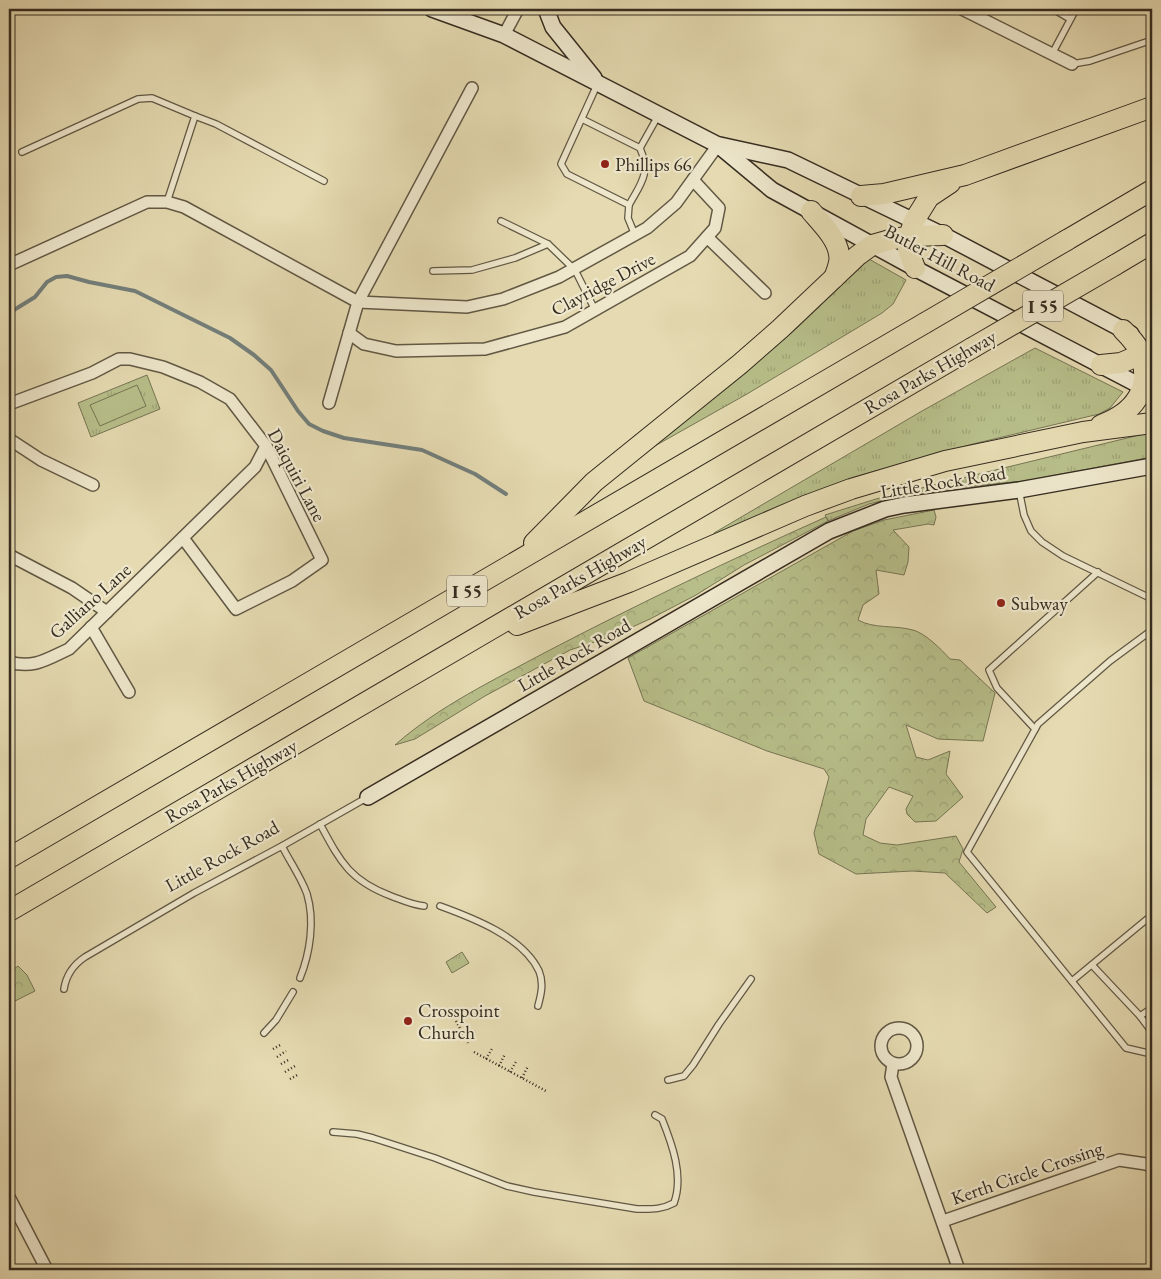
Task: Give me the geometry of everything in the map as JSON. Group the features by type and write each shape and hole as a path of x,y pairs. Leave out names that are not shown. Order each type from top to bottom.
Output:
{"highway":[{"path":"862,196 884,194 965,175 1152,107"},
{"path":"915,268 908,250 911,229 928,197 940,188 965,175"},
{"name":"I 55","path":"9,858 1152,190"},
{"path":"810,211 836,243 840,255 834,278"},
{"path":"515,562 594,482 740,364 856,256 872,245 911,229 943,235"},
{"name":"Rosa Parks Highway","path":"9,911 1152,243"},
{"path":"1123,330 1134,343 1149,350"},
{"path":"1101,365 1122,363 1149,350"},
{"path":"1083,432 1120,417 1148,390 1144,375 1149,350"},
{"path":"463,645 629,582 805,506 851,489 945,462 1083,432 1152,423"}],"main road":[{"path":"546,9 553,27 598,83"},
{"name":"Butler Hill Road","path":"441,10 504,35 718,145 772,190 915,268 1148,390"},
{"name":"Butler Hill Road","path":"718,145 788,160 862,196 911,229"},
{"name":"Butler Hill Road","path":"943,235 1123,330"},
{"name":"Little Rock Road","path":"368,797 830,531 885,509 930,501 1020,490 1152,466"}],"street":[{"path":"504,35 518,9"},
{"path":"962,9 1072,64"},
{"path":"329,403 358,302 472,88"},
{"name":"Clayridge Drive","path":"9,265 146,202 167,202 184,207 358,302 467,307 503,299 574,270 647,228 676,203 718,145"},
{"name":"Clayridge Drive","path":"349,333 364,344 396,351 486,349 565,327 690,256 715,228 719,208 693,180"},
{"path":"707,237 765,294"},
{"name":"Daiquiri Lane","path":"9,404 92,373 119,359 130,359 163,367 200,382 230,399 266,446 322,560 292,580 236,609 182,538"},
{"path":"9,439 41,460 93,484"},
{"name":"Galliano Lane","path":"9,662 20,665 37,664 69,648 255,467 266,446"},
{"path":"9,555 72,588 107,612"},
{"path":"91,626 130,692"},
{"path":"893,1064 891,1077 959,1270"},
{"name":"Kerth Circle Crossing","path":"943,1221 1119,1160 1146,1164 1152,1167"},
{"path":"9,1197 47,1270"}],"lane":[{"path":"1053,9 1070,18"},
{"path":"1052,54 1076,9"},
{"path":"1072,64 1090,61 1152,40"},
{"path":"598,83 561,164 567,174 629,205"},
{"path":"22,152 138,99 152,98 216,124 324,181"},
{"path":"640,148 659,114"},
{"path":"167,202 195,116"},
{"path":"582,119 640,148 645,160 645,176 629,205 628,218 635,235"},
{"path":"501,221 548,244 574,270 595,310"},
{"path":"433,271 472,270 515,258 548,244"},
{"path":"1020,490 1024,515 1030,531 1042,542 1063,556 1152,599"},
{"path":"1035,729 998,688 989,670 1098,572"},
{"path":"1152,630 1110,661 1038,724 966,852 1126,1048 1152,1054"},
{"name":"Little Rock Road","path":"64,990 69,974 78,961 194,893 368,797"},
{"path":"320,824 341,861 355,878 379,892 424,906"},
{"path":"282,846 304,886 310,909 309,941 300,978"},
{"path":"440,906 502,934 520,948 539,972 542,989 538,1006"},
{"path":"1072,981 1152,915"},
{"path":"1092,965 1140,1016 1152,1032"},
{"path":"668,1080 684,1076 693,1065 750,979"},
{"path":"264,1033 276,1020 293,992"},
{"path":"1140,1016 1152,1008"},
{"path":"333,1132 357,1134 373,1138 435,1158 500,1184 637,1209 655,1210 665,1208 674,1203 678,1186 672,1146 662,1119 655,1115"}],"path":[{"path":"456,1021 468,1043"},
{"path":"465,1037 476,1030"},
{"path":"273,1049 282,1044"},
{"path":"486,1059 493,1047"},
{"path":"277,1057 286,1051"},
{"path":"474,1052 546,1091"},
{"path":"499,1066 505,1054"},
{"path":"281,1064 290,1059"},
{"path":"510,1072 517,1060"},
{"path":"285,1072 295,1066"},
{"path":"522,1078 528,1066"},
{"path":"290,1079 299,1074"}],"green space":[{"path":"869,259 906,280 893,304 882,313 747,394 653,447 742,376 797,328"},
{"path":"1035,348 1123,392 1110,408 1099,414 973,444 854,477 807,495 715,537 714,533 922,411"},
{"path":"147,375 160,409 91,437 78,403"},
{"path":"137,385 146,406 100,426 90,405"},
{"path":"1152,432 1152,457 1024,481 916,492 869,504 828,521 825,515 876,499"},
{"path":"934,510 936,517 934,525 928,524 893,530 909,547 908,562 904,575 876,570 879,594 863,605 858,620 871,625 918,632 933,642 950,659 960,660 995,693 983,741 938,739 906,725 916,757 928,760 950,751 946,774 963,797 936,821 915,822 907,814 906,809 913,796 889,787 866,819 863,835 880,843 897,845 956,836 963,849 959,862 996,907 987,913 945,873 912,871 856,874 819,854 814,833 829,777 824,769 767,751 644,701 628,658 853,531 884,520"},
{"path":"826,517 828,521 744,565 696,595 610,637 570,650 485,696 415,739 395,745 430,718 487,683 685,582"},
{"path":"462,952 469,963 452,973 446,962"},
{"path":"18,966 27,975 35,991 9,1004 9,973"}],"waterway":[{"path":"9,313 35,297 47,282 56,277 67,276 135,291 230,338 254,355 271,370 298,411 309,424 344,438 422,450 475,474 506,494"}],"place":[{"name":"Phillips 66","path":"605,164"},
{"name":"Subway","path":"1001,603"},
{"name":"Crosspoint Church","path":"408,1021"}]}
